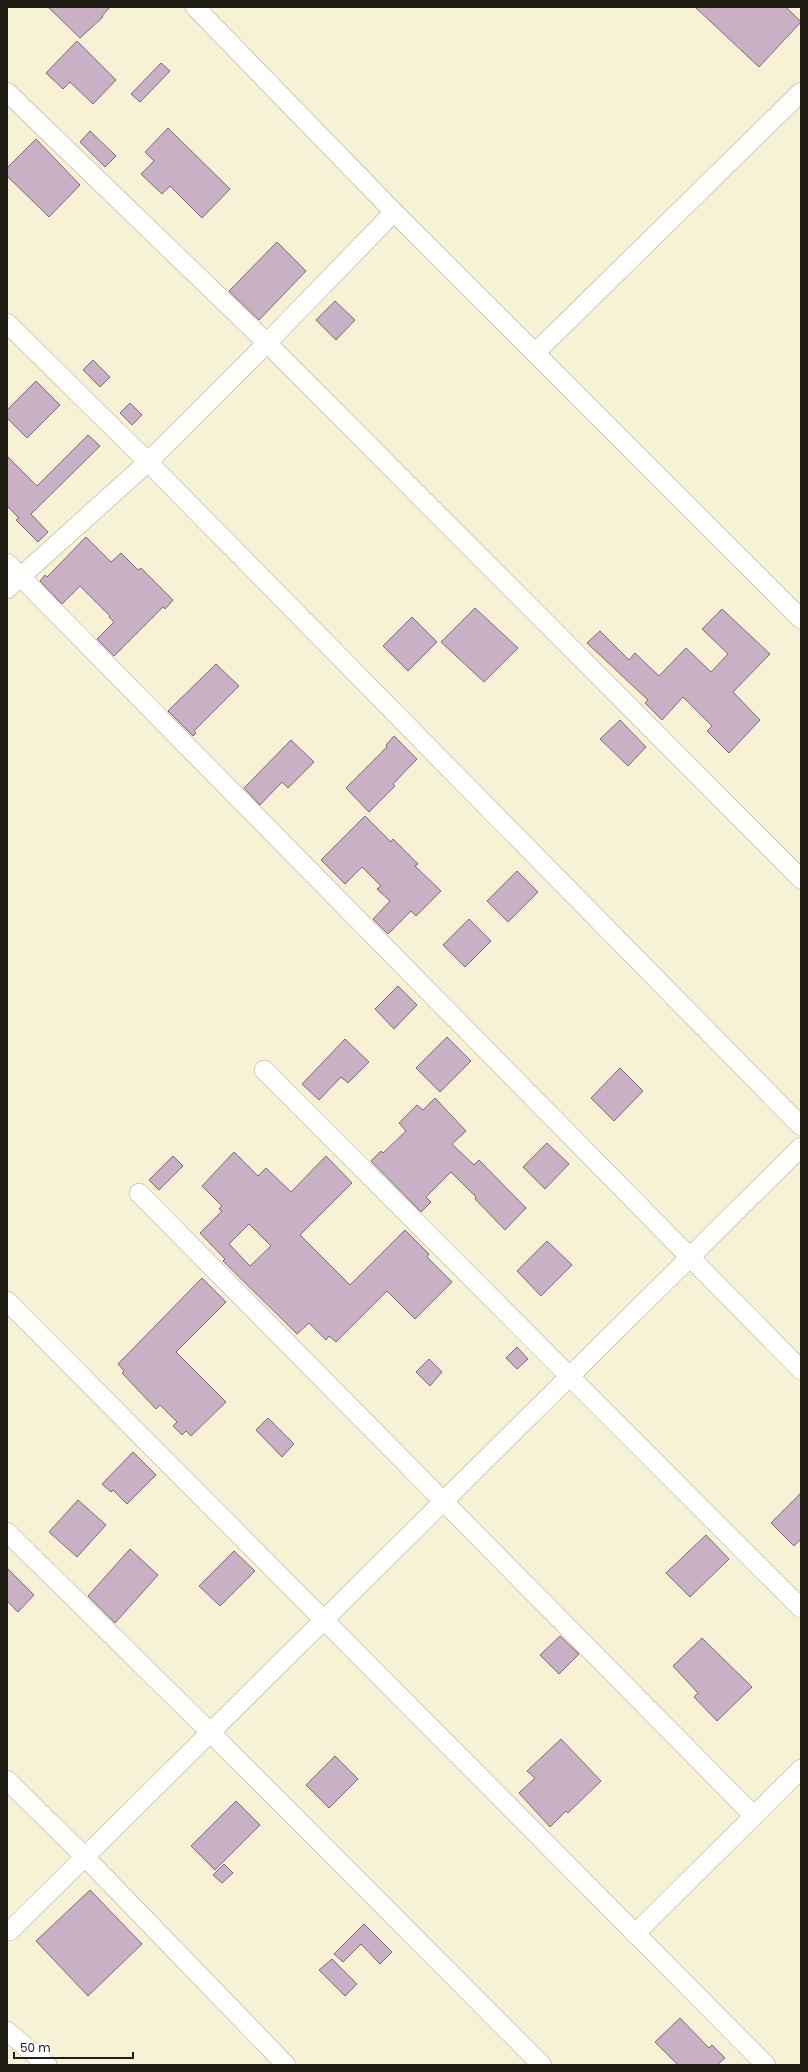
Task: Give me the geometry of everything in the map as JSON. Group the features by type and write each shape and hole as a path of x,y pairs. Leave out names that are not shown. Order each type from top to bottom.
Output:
{"street":[{"path":"195,7 394,212 801,619"},
{"path":"7,92 268,343 801,879"},
{"path":"535,353 801,92"},
{"path":"394,212 268,343 148,462 11,576 801,1370"},
{"path":"7,322 148,462 801,1126"},
{"path":"264,1070 801,1608"},
{"path":"10,1932 801,1147"},
{"path":"139,1193 754,1816"},
{"path":"7,1301 766,2065"},
{"path":"7,1532 211,1733 542,2065"},
{"path":"635,1934 801,1769"},
{"path":"7,1780 286,2065"},
{"path":"7,2030 47,2065"}],"building":[{"path":"48,7 110,7 102,16 103,17 80,38"},
{"path":"695,7 786,7 801,22 759,67"},
{"path":"77,41 116,80 93,104 70,82 63,89 46,73"},
{"path":"161,63 170,71 140,102 131,94"},
{"path":"168,128 230,189 202,218 170,186 162,194 141,174 154,161 145,152"},
{"path":"90,131 116,156 105,167 80,142"},
{"path":"36,139 80,185 49,217 7,176 7,168"},
{"path":"277,242 306,271 259,320 229,291"},
{"path":"335,301 355,320 336,340 316,320"},
{"path":"93,360 110,377 100,387 83,370"},
{"path":"36,381 60,405 27,438 7,418 7,410"},
{"path":"130,403 142,415 132,425 120,413"},
{"path":"88,435 100,446 31,514 48,532 38,542 16,520 19,518 7,506 7,456 37,486"},
{"path":"86,537 111,562 121,553 138,570 141,568 173,600 165,609 163,607 114,656 97,639 114,622 109,617 110,616 80,586 62,604 40,581 45,575 47,577"},
{"path":"475,608 518,648 484,682 441,642"},
{"path":"722,609 770,654 733,692 760,720 729,753 707,731 712,726 683,697 662,720 645,703 648,700 587,643 600,631 629,660 635,653 659,676 686,648 711,672 728,654 702,629"},
{"path":"412,617 437,642 408,671 383,646"},
{"path":"216,664 239,686 194,731 196,733 193,736 168,711"},
{"path":"620,720 646,747 628,766 600,739"},
{"path":"394,736 417,759 393,784 395,786 369,812 346,788 387,747 386,745"},
{"path":"291,740 314,762 288,788 282,782 260,805 244,788"},
{"path":"365,816 391,842 393,839 418,864 415,866 441,891 416,916 411,911 388,934 373,919 390,901 377,889 381,886 362,867 345,884 321,860"},
{"path":"517,871 538,892 508,922 487,901"},
{"path":"469,919 491,941 465,967 443,945"},
{"path":"398,986 417,1005 394,1029 375,1009"},
{"path":"447,1037 471,1061 440,1092 416,1068"},
{"path":"345,1039 369,1062 348,1083 341,1077 319,1100 302,1084"},
{"path":"620,1068 643,1091 614,1121 591,1098"},
{"path":"435,1098 466,1131 452,1144 474,1165 479,1160 526,1208 505,1230 475,1199 476,1197 451,1172 426,1197 431,1202 421,1212 371,1161 381,1151 383,1153 406,1131 399,1123 417,1105 423,1110"},
{"path":"547,1143 569,1164 545,1189 523,1167"},
{"path":"234,1152 258,1176 266,1168 291,1192 326,1156 352,1183 300,1235 350,1285 405,1230 429,1254 427,1257 452,1282 415,1319 387,1291 336,1342 329,1336 326,1340 309,1323 297,1334 223,1261 225,1259 200,1233 222,1211 219,1209 222,1206 202,1186","holes":["249,1224 271,1246 250,1266 229,1244"]},
{"path":"173,1156 183,1166 159,1190 149,1180"},
{"path":"547,1241 572,1265 541,1296 517,1271"},
{"path":"202,1278 226,1302 176,1352 226,1402 191,1436 186,1431 182,1435 173,1426 177,1422 160,1405 156,1409 122,1373 124,1371 118,1364"},
{"path":"517,1347 528,1359 517,1369 506,1358"},
{"path":"429,1359 442,1372 430,1386 416,1372"},
{"path":"268,1418 294,1444 282,1457 256,1430"},
{"path":"133,1452 156,1475 127,1504 113,1490 111,1492 102,1484"},
{"path":"801,1493 801,1539 794,1546 771,1523"},
{"path":"78,1500 106,1525 77,1557 49,1532"},
{"path":"706,1535 729,1559 690,1597 666,1573"},
{"path":"130,1549 158,1575 115,1623 88,1596"},
{"path":"234,1551 255,1571 220,1606 199,1586"},
{"path":"7,1568 34,1595 18,1612 7,1601"},
{"path":"560,1636 579,1654 559,1674 540,1655"},
{"path":"702,1638 752,1687 717,1721 694,1697 698,1693 673,1666"},
{"path":"561,1739 601,1781 568,1813 566,1811 550,1827 519,1793 535,1778 527,1771"},
{"path":"335,1756 358,1779 329,1808 306,1785"},
{"path":"236,1801 260,1825 215,1870 191,1846"},
{"path":"224,1864 233,1873 222,1883 213,1875"},
{"path":"90,1890 142,1944 88,1996 36,1941"},
{"path":"364,1924 392,1952 380,1964 361,1944 343,1962 334,1954"},
{"path":"332,1959 357,1984 345,1996 319,1970"},
{"path":"680,2018 709,2048 712,2045 725,2058 717,2065 678,2065 655,2042"}]}
